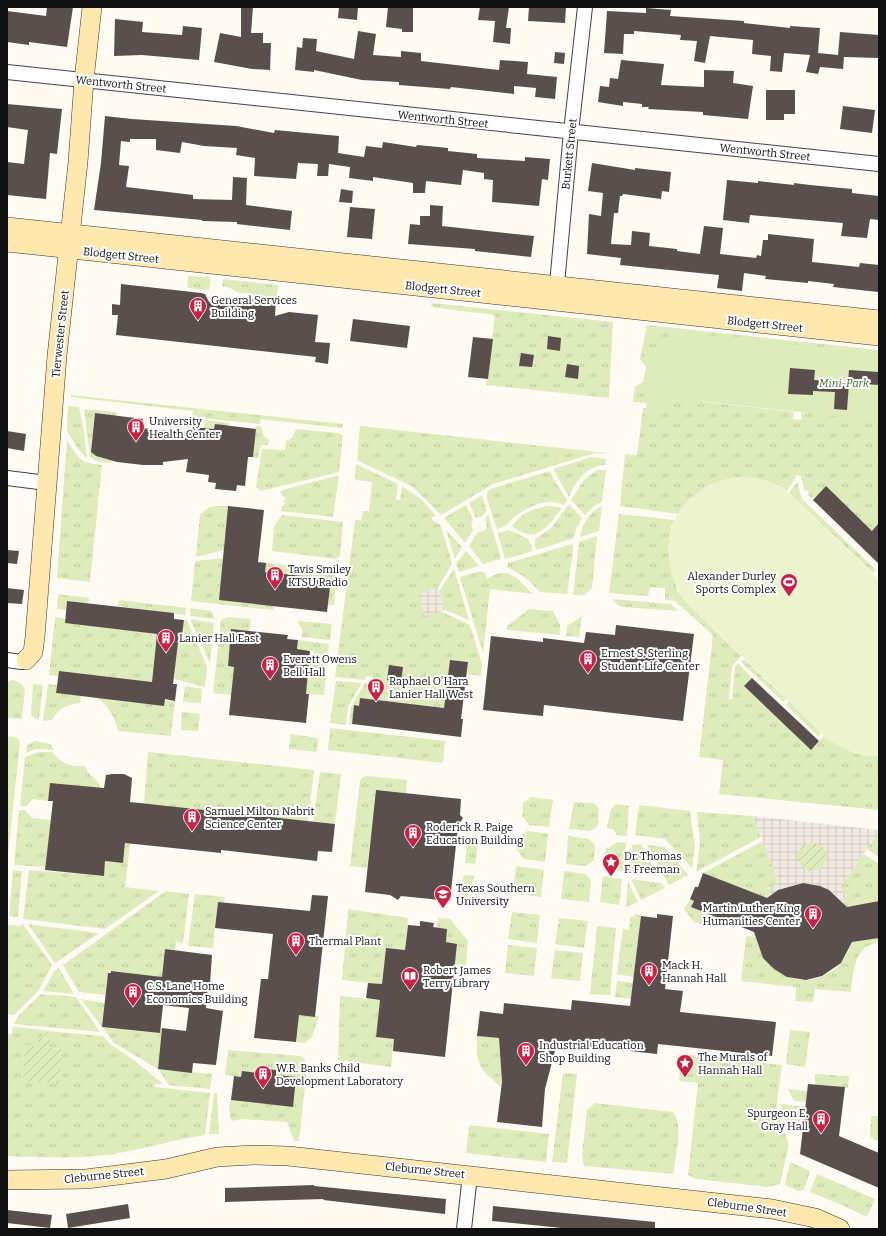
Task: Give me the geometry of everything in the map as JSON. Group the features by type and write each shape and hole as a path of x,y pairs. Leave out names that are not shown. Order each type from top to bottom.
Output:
{"main road":[{"name":"Tierwester Street","path":"26,660 33,652 57,356 70,242 92,7"},
{"name":"Blodgett Street","path":"7,228 70,242"},
{"name":"Blodgett Street","path":"7,242 70,242 340,270 850,325 879,336"},
{"name":"Blodgett Street","path":"850,325 879,320"},
{"name":"Cleburne Street","path":"7,1180 86,1179 166,1169 217,1157 253,1154 322,1158 772,1209 815,1218 840,1229"}],"street":[{"name":"Burkett Street","path":"556,294 571,132 586,7"},
{"name":"Wentworth Street","path":"7,72 879,164"},
{"path":"7,478 47,483"},
{"path":"7,660 22,662 26,660"},
{"path":"464,1229 470,1175"}],"green space":[{"path":"188,276 211,277 209,290 187,288"},
{"path":"223,279 278,285 277,297 239,293 228,287 222,286"},
{"path":"432,303 613,322 609,398 486,385 495,315 431,307"},
{"path":"647,325 879,350 879,361 784,356 648,403 633,402 635,387 643,382 646,367 640,359"},
{"name":"Mini-Park","path":"685,333 879,353 879,421 675,398 646,411 651,359"},
{"path":"686,390 698,400 706,402 794,412 793,419 801,420 802,412 879,420 879,527 877,526 872,531 826,487 815,498 812,498 808,495 809,493 807,490 805,492 801,476 795,475 796,477 787,491 773,483 758,479 727,479 700,491 688,501 678,514 620,506 625,454 637,455 643,408 650,408"},
{"path":"71,395 343,424 342,428 261,419 260,424 201,418 201,420 191,427 193,411 71,397"},
{"path":"68,406 79,407 87,459 78,449 67,431"},
{"path":"84,409 116,412 116,416 95,413 91,452 96,456 112,461 111,463 98,462 90,457"},
{"path":"205,420 229,423 228,426 215,424 214,429 204,428"},
{"path":"256,426 261,426 264,436 269,440 268,445 261,445 258,458 253,457"},
{"path":"360,426 607,453 595,453 493,484 441,515 413,487 357,460"},
{"path":"296,429 338,433 343,435 339,472 261,491 256,487 262,449 285,450 286,441 292,438"},
{"path":"67,440 77,455 84,461 102,465 90,582 57,578"},
{"path":"592,457 606,459 605,465 593,468 583,475 575,485 569,497 553,469"},
{"path":"356,464 398,484 396,500 400,500 402,486 422,500 436,516 432,517 432,520 441,525 452,564 437,589 419,594 426,616 440,611 470,625 482,664 481,676 467,674 468,662 450,660 444,708 360,698 359,706 354,706 352,724 349,725 351,707 365,683 372,684 373,677 366,676 365,680 335,677 355,520 361,520 363,511 369,511 372,482 355,480"},
{"path":"597,470 606,470 602,502 594,506 585,515 571,500 584,480"},
{"path":"550,471 567,500 564,505 545,502 533,506 517,515 506,525 497,529 487,499 487,492 493,488"},
{"path":"339,475 333,517 280,511 282,509 281,507 285,504 284,501 286,499 280,492 283,490"},
{"path":"736,477 762,479 785,490 879,580 879,756 866,756 859,754 841,747 829,740 687,603 675,583 669,563 668,543 673,525 682,508 696,494 714,483"},
{"path":"797,482 802,499 876,570 873,573 789,493"},
{"path":"482,495 487,511 481,517 476,518 469,503"},
{"path":"569,504 582,518 576,529 574,538 536,550 535,539 551,528"},
{"path":"466,505 473,520 471,525 473,530 465,543 444,518"},
{"path":"228,506 224,546 235,547 196,557 200,514 210,507"},
{"path":"550,506 562,508 551,522 540,532 528,534 520,532 512,526 519,518 529,512"},
{"path":"602,506 599,531 580,537 587,519"},
{"path":"488,514 501,559 483,564 469,546 478,532 484,531 487,527 485,519"},
{"path":"619,514 675,520 671,527 677,590 687,603 741,656 732,666 729,699 732,699 735,667 738,663 752,678 744,686 811,749 824,736 829,740 879,756 879,810 719,794 723,760 699,757 713,635 675,601 665,600 665,588 650,587 648,596 609,593"},
{"path":"282,515 343,522 340,556 336,559 272,551 274,526"},
{"path":"446,530 462,547 455,559"},
{"path":"509,530 528,539 533,551 505,559 498,533"},
{"path":"597,536 592,588 584,595 573,595 579,542"},
{"path":"572,544 573,550 567,594 540,592 526,578 507,567 508,563"},
{"path":"466,551 479,566 459,572 456,564"},
{"path":"224,558 274,606 273,610 191,601 195,561"},
{"path":"266,563 337,571 334,605 328,605 331,580 265,572"},
{"path":"454,569 469,620 445,610 439,591"},
{"path":"481,571 486,574 487,579 501,573 507,573 518,579 533,594 490,589 483,653 460,577"},
{"path":"58,594 89,598 88,603 67,601 66,610 57,609"},
{"path":"612,599 671,604 678,611 623,607 618,605"},
{"path":"119,600 186,608 185,615 118,606"},
{"path":"190,608 211,611 215,619 190,616"},
{"path":"529,609 553,611 560,625 560,635 507,630 507,626"},
{"path":"582,616 579,637 566,636 567,626"},
{"path":"55,617 66,619 66,623 157,634 152,682 59,671 58,676 49,675"},
{"path":"229,617 251,619 249,631 231,629 228,666 234,667 231,695 213,693 221,620"},
{"path":"190,619 214,623 210,663"},
{"path":"184,620 187,620 207,667 205,687 174,679 179,635 182,635"},
{"path":"297,621 332,624 330,640 302,637 302,630"},
{"path":"298,640 329,644 324,695 306,694 309,662 303,655 313,657 314,651 297,649"},
{"path":"744,659 786,699 783,702 741,662"},
{"path":"13,680 21,683 25,689 22,719 7,718 7,682"},
{"path":"336,681 362,683 348,706 346,725 330,723"},
{"path":"33,684 43,685 39,720 31,715"},
{"path":"48,684 57,685 56,693 81,696 80,703 71,704 64,707 57,712 52,720 43,721"},
{"path":"185,686 202,689 201,703 183,702"},
{"path":"97,698 175,701 171,736 118,731 110,712"},
{"path":"789,701 821,733 818,736 786,705"},
{"path":"182,712 200,714 198,731 181,730"},
{"path":"330,728 445,741 443,763 328,750"},
{"path":"290,734 318,738 317,752 289,749"},
{"path":"9,736 18,738 20,743 7,863 7,741"},
{"path":"35,741 50,744 54,750 36,749 26,753 27,745"},
{"path":"38,752 52,752 55,756 67,764 85,766 88,772 97,781 100,788 50,783 48,801 33,799 26,806 20,806 25,757"},
{"path":"148,752 314,770 308,821 144,804"},
{"path":"320,772 341,774 335,824 313,821"},
{"path":"368,776 407,780 406,793 376,790 367,868 350,866 360,781 363,777"},
{"path":"531,797 553,800 549,827 529,825 522,816 523,803"},
{"path":"574,802 594,803 599,809 598,826 590,831 569,829"},
{"path":"616,804 629,806 627,836 617,835 613,829 607,828 611,809"},
{"path":"639,805 690,811 695,846 692,868 665,839 635,835"},
{"path":"19,810 25,810 32,818 51,820 46,867 14,865"},
{"path":"697,812 753,816 761,837 696,872 700,843"},
{"path":"527,831 548,834 545,862 524,859 517,850 519,838"},
{"path":"879,832 879,857 867,849"},
{"path":"568,836 589,839 595,845 594,860 586,866 566,864"},
{"path":"126,840 138,841 137,844 130,844 125,887 159,891 105,929 23,919 29,870 104,876 105,861 123,863"},
{"path":"763,841 778,881 768,899 703,873"},
{"path":"467,842 478,843 475,864 465,863"},
{"path":"617,842 626,843 623,871 614,870 609,864 604,863 606,847 609,848"},
{"path":"812,842 818,843 826,851 826,863 818,871 812,872 806,871 798,863 797,857 798,851 806,843"},
{"path":"641,844 657,876 631,871 632,845"},
{"path":"647,845 665,847 688,875 669,885"},
{"path":"864,854 879,864 879,901 846,907 842,901 847,896 840,887"},
{"path":"516,866 544,870 541,897 513,893"},
{"path":"13,870 22,871 18,917 9,916"},
{"path":"564,871 586,874 591,881 589,902 561,899"},
{"path":"464,875 474,876 466,901 456,895"},
{"path":"603,876 622,879 619,905 600,902"},
{"path":"631,879 661,883 665,888 641,900"},
{"path":"628,882 638,902 626,906"},
{"path":"166,891 189,894 183,943 176,942 175,950 165,949 161,988 152,976 111,971 111,973 108,973 105,995 79,992 63,965"},
{"path":"195,894 225,897 224,902 218,902 213,948 188,946"},
{"path":"690,899 694,901 691,907 739,926 702,924 694,922 684,909"},
{"path":"348,909 408,918 405,950 386,948 382,984 342,980"},
{"path":"512,912 540,915 537,943 508,939"},
{"path":"636,914 641,916 634,977 617,974 623,929 629,930 630,918"},
{"path":"438,918 450,919 468,941 466,965 455,964 457,944 446,942 447,929 437,928"},
{"path":"559,918 588,921 584,948 555,944"},
{"path":"22,923 52,965 39,990 14,1015 7,1014 7,925 21,926"},
{"path":"28,924 99,933 55,963"},
{"path":"597,926 616,928 610,995 590,994"},
{"path":"746,936 756,937 761,951 768,962 778,971 789,977 801,980 813,979 826,975 838,966 848,952 851,942 879,938 879,942 864,949 856,961 851,992 815,989 813,1002 795,1001 796,987 741,981"},
{"path":"508,945 537,948 534,976 505,973"},
{"path":"555,950 583,953 580,981 551,978"},
{"path":"58,968 74,994 43,991 55,970"},
{"path":"617,981 633,983 631,999 615,997"},
{"path":"41,994 76,997 100,1032 14,1024 19,1015"},
{"path":"340,996 380,1000 376,1037 394,1039 391,1067 338,1060"},
{"path":"81,999 105,1003 102,1027"},
{"path":"299,1015 319,1016 312,1037 305,1043 296,1042"},
{"path":"13,1027 44,1030 43,1038 39,1046 25,1045 22,1081 62,1049 50,1048 47,1040 48,1031 103,1036 111,1045 134,1060 163,1084 155,1084 155,1087 210,1093 205,1135 110,1155 66,1157 7,1156 7,1034 12,1034"},
{"path":"103,1028 127,1028 127,1030 149,1031 159,1034 160,1028 162,1028 158,1069 114,1043"},
{"path":"44,1030 48,1031 47,1040 50,1040 50,1048 62,1049 59,1084 22,1081 25,1045 39,1046 39,1038 43,1038"},
{"path":"790,1030 810,1032 805,1067 786,1064"},
{"path":"477,1036 499,1038 502,1088 488,1076 480,1066 477,1055"},
{"path":"228,1050 300,1056 304,1058 307,1067 299,1141 294,1141 287,1122 243,1119 231,1121 229,1107 231,1100 292,1106 276,1075 276,1070 266,1069 265,1074 242,1071 241,1077 225,1075"},
{"path":"682,1054 782,1065 776,1110 789,1144 780,1184 768,1187 696,1179 688,1175 698,1083 679,1081"},
{"path":"158,1069 212,1074 210,1089 169,1085"},
{"path":"563,1073 577,1074 567,1163 552,1162"},
{"path":"815,1074 849,1076 848,1088 815,1084"},
{"path":"788,1089 807,1091 806,1102 794,1101"},
{"path":"214,1093 217,1093 219,1134 209,1134"},
{"path":"595,1103 673,1112 678,1125 678,1133 673,1174 584,1166 582,1155 587,1110"},
{"path":"781,1104 805,1107 802,1132 787,1126"},
{"path":"871,1116 879,1116 879,1142 870,1137"},
{"path":"469,1125 549,1134 546,1162 466,1153"},
{"path":"790,1162 810,1171 804,1190 799,1191 785,1185"},
{"path":"817,1174 875,1199 867,1217 810,1192"}],"shaded area":[{"path":"438,588 445,610 425,616 419,594"},
{"path":"753,816 879,830 840,887 847,896 842,901 829,890 811,884 795,885 778,890 772,895 768,888 778,883","holes":["812,842 823,847 827,857 822,868 811,872 801,867 797,856 802,846"]}],"building":[{"path":"47,7 73,7 67,47 29,42 29,45 7,42 7,11 46,16"},
{"path":"241,7 253,7 251,33 263,33 263,43 271,43 270,70 252,69 214,62 220,33 241,37"},
{"path":"339,7 358,7 357,20 338,18"},
{"path":"388,7 413,7 413,32 402,32 402,29 386,27"},
{"path":"480,7 509,7 506,28 511,28 510,44 493,42 495,21 478,20"},
{"path":"529,7 566,7 565,23 528,21"},
{"path":"646,8 671,10 670,16 744,21 744,23 790,28 790,26 820,28 818,53 838,55 840,32 879,35 879,58 844,57 843,69 820,67 818,74 806,72 810,55 784,53 782,72 770,71 771,56 752,54 753,40 710,36 705,63 694,61 697,41 680,40 681,35 634,31 634,34 624,34 623,54 604,53 607,11 646,13"},
{"path":"115,19 143,22 142,32 182,35 183,26 202,28 199,60 142,55 114,56"},
{"path":"358,31 376,34 373,55 401,57 401,51 421,53 421,61 499,70 500,60 528,62 527,74 557,77 555,99 535,97 536,88 514,86 514,94 451,87 450,89 399,85 399,82 362,80 314,70 314,72 295,70 297,47 302,48 303,38 317,39 316,51 354,59"},
{"path":"555,52 565,53 564,64 554,63"},
{"path":"621,60 664,64 661,85 704,87 704,70 734,71 733,83 753,86 748,119 703,115 703,112 648,109 649,107 642,107 642,104 623,102 623,106 598,102 600,86 609,87 610,78 618,79"},
{"path":"766,90 795,90 795,114 784,114 784,120 766,120"},
{"path":"7,104 62,109 57,154 50,153 46,199 7,195 7,162 24,164 28,130 7,127"},
{"path":"843,106 875,110 872,133 840,129"},
{"path":"105,116 236,126 274,133 275,130 339,136 338,153 364,157 366,146 382,148 383,142 416,147 417,145 448,148 448,151 477,154 477,158 525,161 525,157 550,159 548,180 542,179 539,206 492,202 493,180 484,179 484,173 463,170 461,185 426,181 425,193 413,193 413,183 373,177 373,181 349,178 350,167 329,164 328,176 317,176 318,164 298,163 296,179 254,176 255,158 236,155 237,148 204,146 182,142 180,153 156,150 156,139 130,139 130,142 121,141 119,165 129,166 126,187 193,195 193,199 232,200 233,177 247,178 246,205 292,211 290,230 237,224 237,222 202,221 94,210 101,163"},
{"path":"592,163 635,170 635,168 671,172 669,192 662,191 661,199 623,194 620,196 618,213 614,213 611,244 631,245 632,231 650,233 649,246 677,249 677,251 700,254 704,226 723,228 720,254 756,258 757,255 761,256 763,240 768,240 768,234 814,239 812,262 859,267 860,263 879,265 878,292 833,287 834,284 808,281 808,283 765,279 766,276 744,273 742,291 717,288 719,275 620,265 621,258 587,254 589,214 601,216 603,193 588,191"},
{"path":"727,180 758,183 758,181 794,185 794,183 852,189 852,193 879,196 879,220 870,219 867,238 841,236 843,223 750,215 749,223 723,220"},
{"path":"341,189 353,191 352,203 339,202"},
{"path":"430,205 443,206 442,226 534,236 531,257 475,251 475,249 408,244 410,224 420,225 420,216 430,216"},
{"path":"350,207 375,209 372,239 347,237"},
{"name":"General Services Building","path":"121,284 201,293 205,294 209,302 233,305 235,299 239,297 276,300 275,316 289,312 318,315 315,342 330,343 328,364 315,362 316,357 116,335 118,315 112,315 112,304 120,305"},
{"path":"353,319 410,326 407,348 350,341"},
{"path":"548,336 561,338 560,351 547,349"},
{"path":"473,337 493,339 488,379 468,377"},
{"path":"521,353 534,355 532,367 519,366"},
{"path":"567,364 579,366 578,379 565,377"},
{"path":"790,368 815,370 814,380 848,382 849,370 879,372 879,385 849,383 847,410 834,409 835,392 813,391 813,395 788,394"},
{"path":"95,413 143,419 141,428 192,433 193,427 214,429 215,424 256,429 253,457 248,457 245,486 237,485 236,491 215,489 216,483 208,482 209,475 186,472 188,459 163,462 163,465 143,465 117,462 96,456 91,452"},
{"path":"7,431 26,434 24,451 7,448"},
{"path":"826,486 872,531 879,523 879,564 813,500"},
{"name":"Tavis Smiley KTSU Radio","path":"228,506 264,510 258,562 266,563 265,572 331,579 327,612 219,600"},
{"path":"7,550 19,551 17,564 7,563"},
{"path":"7,588 24,590 22,604 7,603"},
{"name":"Lanier Hall East","path":"67,601 174,613 174,619 184,620 182,635 179,635 173,684 177,684 175,701 165,699 164,706 56,693 59,671 152,682 157,634 65,623"},
{"name":"Ernest S. Sterling Student Life Center","path":"616,625 694,634 683,721 544,705 543,716 483,710 491,636 543,642 543,638 584,643 586,632 615,635"},
{"name":"Everett Owens Bell Hall","path":"231,629 288,635 287,639 298,640 297,649 310,651 306,694 309,694 306,723 229,715 234,667 228,666"},
{"name":"Raphael O'Hara Lanier Hall West","path":"450,660 468,662 461,719 463,719 461,737 352,724 354,705 359,706 360,698 444,708"},
{"path":"389,665 403,667 401,682 387,680"},
{"path":"752,678 819,741 811,750 744,686"},
{"name":"Samuel Milton Nabrit Science Center","path":"124,774 132,778 130,802 335,824 332,852 318,851 317,861 221,850 221,853 125,843 123,863 105,861 104,876 45,870 53,801 48,801 50,783 104,788 106,775"},
{"name":"Roderick R. Paige Education Building","path":"376,790 461,799 460,815 463,818 458,826 450,901 401,896 398,900 390,895 365,892"},
{"name":"Martin Luther King Humanities Center","path":"703,873 767,898 778,890 803,883 820,886 829,890 847,907 879,901 879,938 852,942 841,963 822,976 806,980 787,977 774,969 763,958 754,932 691,907 694,901 690,899 695,887 698,887"},
{"name":"Thermal Plant","path":"312,895 328,896 315,1017 299,1015 296,1042 254,1038 261,979 268,979 273,934 215,928 218,902 310,911"},
{"path":"657,914 673,916 665,989 683,991 680,1012 776,1022 772,1056 658,1044 657,1054 557,1043 545,1089 542,1127 497,1122 502,1082 499,1038 477,1036 480,1011 503,1014 504,1003 571,1010 572,1000 630,1006 641,916 657,918"},
{"name":"Robert James Terry Library","path":"420,921 434,923 433,927 447,929 446,942 457,944 445,1057 393,1051 394,1039 376,1037 380,1000 366,998 368,983 382,984 386,948 405,950 408,925 420,926"},
{"name":"C.S. Lane Home Economics Building","path":"165,949 212,955 210,984 208,984 206,1008 223,1011 216,1065 193,1063 192,1073 158,1069 162,1028 186,1031 189,1008 163,1005 160,1033 102,1027 108,973 111,973 111,971 162,977"},
{"name":"W.R. Banks Child Development Laboratory","path":"266,1069 276,1070 276,1075 296,1077 293,1107 231,1100 234,1076 241,1077 242,1071 265,1074"},
{"name":"Spurgeon E. Gray Hall","path":"808,1084 845,1087 839,1136 879,1153 879,1188 800,1154"},
{"path":"314,1185 446,1199 445,1214 323,1200 324,1199 225,1202 225,1188"},
{"path":"128,1204 130,1218 68,1228 66,1214"},
{"path":"493,1206 655,1222 655,1229 571,1229 492,1221"},
{"path":"7,1210 52,1215 50,1228 7,1223"}],"place":[{"name":"General Services Building","path":"198,321"},
{"name":"University Health Center","path":"136,442"},
{"name":"Tavis Smiley KTSU Radio","path":"275,590"},
{"name":"Alexander Durley Sports Complex","path":"789,597"},
{"name":"Lanier Hall East","path":"166,653"},
{"name":"Ernest S. Sterling Student Life Center","path":"588,674"},
{"name":"Everett Owens Bell Hall","path":"270,680"},
{"name":"Raphael O'Hara Lanier Hall West","path":"376,702"},
{"name":"Samuel Milton Nabrit Science Center","path":"192,832"},
{"name":"Roderick R. Paige Education Building","path":"413,848"},
{"name":"Dr. Thomas F. Freeman","path":"611,877"},
{"name":"Texas Southern University","path":"443,909"},
{"name":"Martin Luther King Humanities Center","path":"813,929"},
{"name":"Thermal Plant","path":"296,956"},
{"name":"Mack H. Hannah Hall","path":"649,986"},
{"name":"Robert James Terry Library","path":"410,991"},
{"name":"C.S. Lane Home Economics Building","path":"133,1007"},
{"name":"Industrial Education Shop Building","path":"526,1066"},
{"name":"The Murals of Hannah Hall","path":"685,1078"},
{"name":"W.R. Banks Child Development Laboratory","path":"263,1089"},
{"name":"Spurgeon E. Gray Hall","path":"821,1134"}]}
